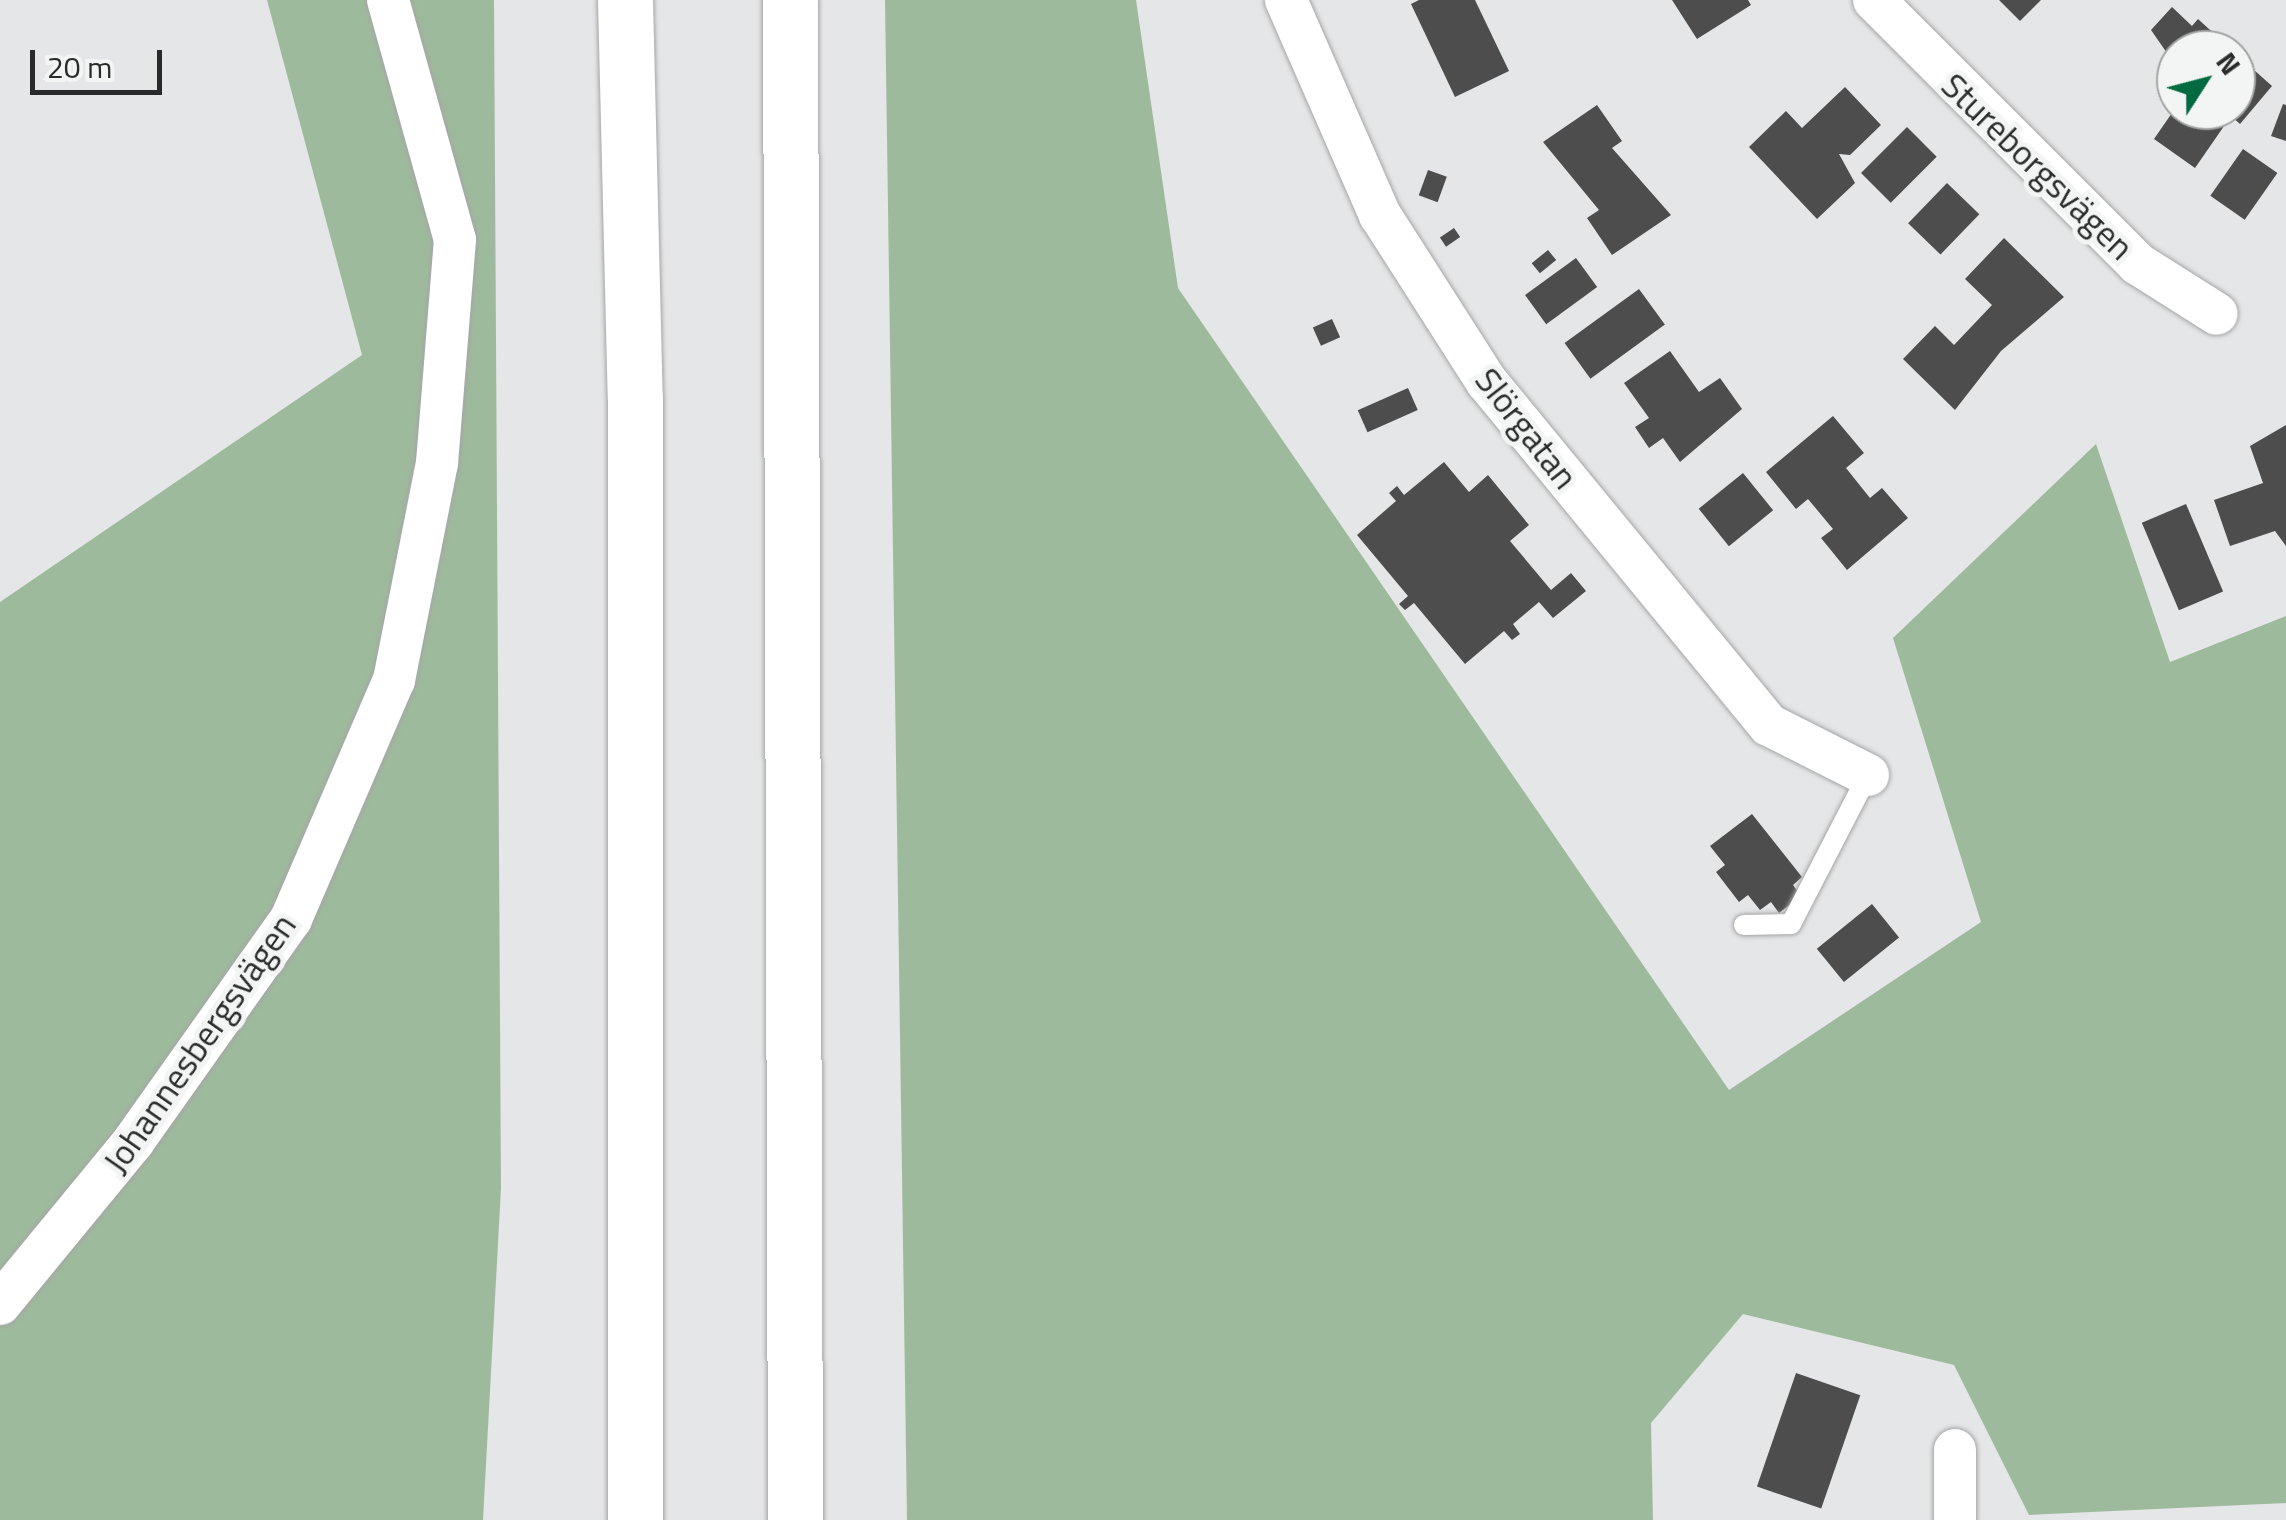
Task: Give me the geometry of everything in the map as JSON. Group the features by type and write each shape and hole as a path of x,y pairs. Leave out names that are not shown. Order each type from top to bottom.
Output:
{"highway":[{"path":"626,0 635,398 635,1520"},
{"path":"790,0 798,1520"}],"street":[{"name":"Johannesbergsvägen","path":"0,1304 133,1142 290,919 394,680 437,464 454,240 388,0"},
{"name":"Slörgatan","path":"1286,0 1380,215 1487,382 1770,725 1868,775"},
{"name":"Stureborgsvägen","path":"1874,0 2138,264 2217,314"},
{"path":"1955,1450 1955,1520"}],"lane":[{"path":"1744,926 1791,924 1868,775"}],"green space":[{"path":"267,0 494,0 501,1188 483,1520 0,1520 0,602 362,355"},
{"path":"885,0 1136,0 1178,288 1729,1090 1981,922 1893,638 2096,444 2170,662 2286,616 2286,1503 2029,1515 1954,1365 1743,1314 1651,1423 1653,1520 907,1520"}],"building":[{"path":"1419,0 1475,0 1509,71 1455,97 1411,4"},
{"path":"1672,0 1748,0 1751,5 1697,39"},
{"path":"1999,0 2041,0 2020,21"},
{"path":"2172,7 2192,26 2198,19 2210,30 2156,30 2156,37 2151,30"},
{"path":"2256,72 2272,86 2256,105"},
{"path":"1845,87 1881,125 1850,155 1839,154 1855,183 1817,219 1749,147 1786,111 1802,128"},
{"path":"2283,104 2286,105 2286,141 2271,136"},
{"path":"1597,105 1622,141 1612,148 1671,215 1612,255 1587,218 1599,210 1543,142"},
{"path":"1907,127 1937,157 1891,203 1861,173"},
{"path":"2160,130 2221,130 2195,168 2154,139"},
{"path":"2243,149 2277,173 2245,220 2210,196"},
{"path":"1428,170 1447,177 1438,202 1419,195"},
{"path":"1947,183 1979,214 1940,255 1908,223"},
{"path":"1454,228 1460,237 1446,247 1440,238"},
{"path":"2004,238 2064,297 2001,351 1955,410 1903,359 1935,326 1954,345 1992,305 1965,279"},
{"path":"1548,250 1556,260 1540,273 1532,263"},
{"path":"1576,258 1597,287 1546,324 1525,295"},
{"path":"1639,289 1665,325 1590,379 1565,343"},
{"path":"1332,319 1340,337 1321,346 1313,328"},
{"path":"1670,351 1699,392 1720,378 1742,409 1680,462 1663,438 1649,448 1635,427 1649,418 1624,383"},
{"path":"1408,388 1418,410 1368,432 1358,410"},
{"path":"1833,416 1864,453 1846,468 1870,498 1882,488 1908,518 1847,570 1821,538 1833,529 1808,499 1796,509 1766,472"},
{"path":"2286,425 2286,546 2275,531 2230,546 2214,500 2263,483 2250,446"},
{"path":"1444,462 1469,492 1488,475 1529,525 1510,541 1551,590 1571,573 1586,591 1553,618 1539,602 1513,624 1520,634 1512,640 1504,631 1465,664 1414,603 1405,610 1399,604 1408,596 1357,535 1396,501 1389,493 1397,486 1404,495"},
{"path":"1743,473 1773,510 1729,546 1699,509"},
{"path":"2186,504 2223,591 2179,610 2142,523"},
{"path":"1752,814 1802,877 1793,885 1801,896 1779,913 1771,902 1760,910 1748,895 1739,902 1716,872 1725,865 1710,846"},
{"path":"1872,904 1899,937 1844,982 1817,949"},
{"path":"1796,1373 1860,1395 1821,1509 1757,1486"}]}
